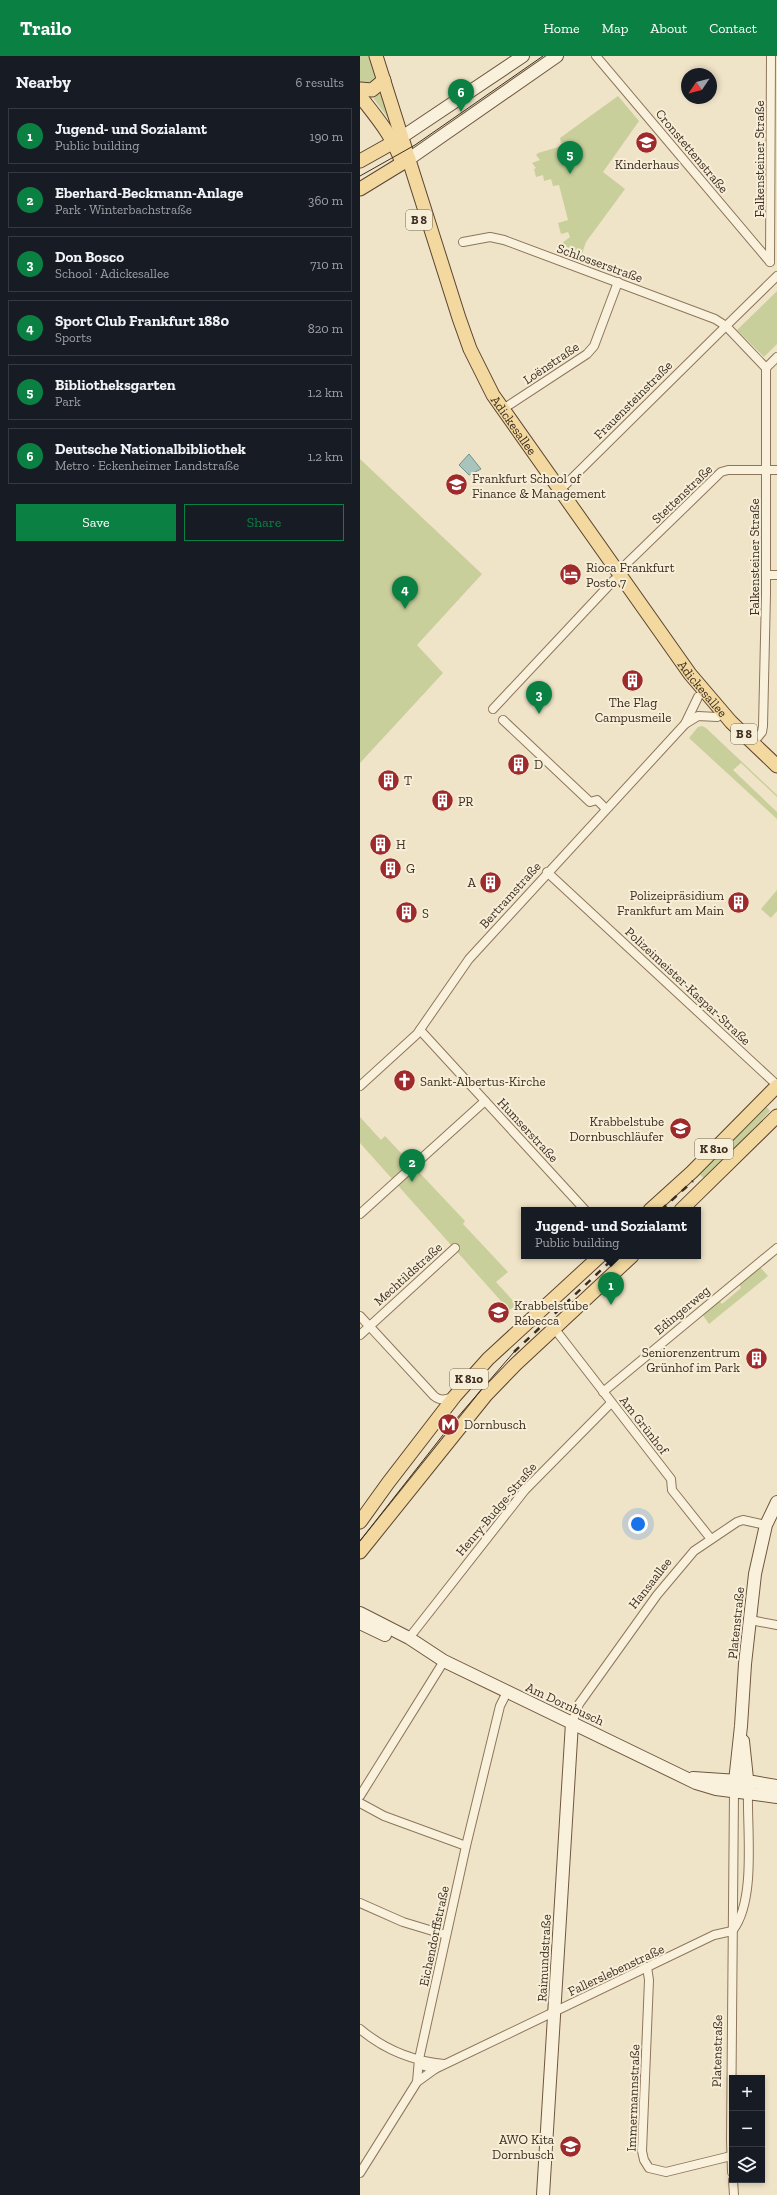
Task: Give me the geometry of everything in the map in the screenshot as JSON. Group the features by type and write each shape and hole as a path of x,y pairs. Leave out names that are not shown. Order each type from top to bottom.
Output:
{"main road":[{"name":"B 8","path":"376,56 384,80 398,140"},
{"path":"360,161 398,140 522,56"},
{"path":"360,188 405,162 557,56"},
{"path":"360,89 372,90 384,80"},
{"name":"B 8","path":"360,96 398,140"},
{"name":"Adickesallee","path":"398,140 453,324 472,372 513,438 690,674 712,702 777,766"},
{"name":"Adickesallee","path":"405,162 464,333 485,379 503,409 698,696 716,717 777,776"},
{"name":"K 810","path":"653,1207 692,1172 777,1086"},
{"name":"K 810","path":"684,1207 777,1116"},
{"name":"K 810","path":"360,1522 455,1396 488,1359 597,1259"},
{"name":"K 810","path":"360,1552 486,1395 554,1328 629,1259"},
{"path":"766,1525 777,1502"},
{"name":"Platenstraße","path":"734,1786 756,1567 766,1525"},
{"name":"Am Dornbusch","path":"360,1613 409,1638 441,1659"},
{"name":"Am Dornbusch","path":"360,1623 408,1647 441,1659 701,1785 734,1786"},
{"name":"Raimundstraße","path":"543,2195 572,1723"},
{"name":"Platenstraße","path":"741,1726 748,1781 748,1794"},
{"path":"734,1786 748,1781 777,1786"},
{"path":"734,1786 748,1794 777,1797"}],"street":[{"name":"Cronstettenstraße","path":"596,56 770,262"},
{"name":"Falkensteiner Straße","path":"770,262 771,56"},
{"name":"Schlosserstraße","path":"463,242 490,237 504,240 715,319 726,326 766,368"},
{"name":"Frauensteinstraße","path":"559,491 777,276"},
{"name":"Loënstraße","path":"503,409 587,354 594,346 618,282"},
{"path":"766,368 777,356"},
{"name":"Falkensteiner Straße","path":"753,743 762,732 763,726 766,575 766,368"},
{"name":"Stettenstraße","path":"616,576 721,472 728,470 777,470"},
{"path":"766,575 777,575"},
{"path":"493,709 616,576"},
{"name":"Bertramstraße","path":"685,724 698,696"},
{"name":"Bertramstraße","path":"360,1086 420,1030 469,958 685,724 698,716 716,717"},
{"path":"503,720 590,802 597,800 606,809"},
{"name":"Polizeimeister-Kaspar-Straße","path":"547,872 777,1086"},
{"name":"Humserstraße","path":"420,1030 582,1207"},
{"path":"360,1214 413,1168 485,1101"},
{"name":"Mechtildstraße","path":"360,1335 455,1248"},
{"name":"Edingerweg","path":"603,1392 777,1248"},
{"path":"360,1316 438,1400 445,1400 455,1396"},
{"name":"Am Grünhof","path":"554,1328 671,1479 672,1490 711,1539"},
{"name":"Henry-Budge-Straße","path":"409,1638 525,1490 611,1403"},
{"name":"Hansaallee","path":"572,1723 579,1704 657,1595 694,1551 737,1522 743,1520 766,1525"},
{"path":"750,1620 777,1625"},
{"path":"360,1796 441,1659"},
{"name":"Eichendorffstraße","path":"360,2173 417,2082 419,2059 466,1846 500,1706 507,1692"},
{"name":"Platenstraße","path":"731,2147 734,1786"},
{"name":"Platenstraße","path":"732,1931 739,1923 746,1895 748,1794"},
{"path":"360,1803 384,1816 466,1846"},
{"path":"360,1903 403,1922 446,1935"},
{"name":"Fallerslebenstraße","path":"417,2082 435,2069 555,2011 722,1932 732,1931"},
{"name":"Immermannstraße","path":"647,1967 649,1980 642,2151 644,2160 649,2168 666,2172 729,2156"},
{"path":"360,2029 368,2036 406,2057 445,2064"},
{"path":"419,2059 424,2066 435,2069"},
{"path":"733,2183 734,2195"}],"green space":[{"path":"360,56 371,56 377,77 375,85 360,83"},
{"path":"380,90 390,117 388,118 372,95"},
{"path":"618,96 639,121 603,172 625,189 586,242 582,254 561,244 570,237 568,232 561,234 558,223 568,220 559,185 553,186 551,179 544,181 543,175 536,177 534,169 536,168 532,163 540,160 536,155 538,153 562,146 562,144 571,141 561,143 560,138"},
{"path":"777,291 777,344 764,357 737,330"},
{"path":"360,459 482,574 417,645 443,673 360,763"},
{"path":"702,726 706,728 777,795 777,797 741,763 733,770 777,812 777,819 689,738 698,727"},
{"path":"777,890 777,911 771,918 761,909"},
{"path":"763,1103 770,1111 704,1179 698,1172"},
{"path":"360,1117 381,1140 385,1136 465,1221 463,1224 508,1272 496,1282 517,1305 509,1310 360,1143"},
{"path":"760,1267 768,1276 709,1324 702,1314 719,1300 722,1304 741,1288 739,1284"}],"water":[{"path":"469,454 481,469 469,475 459,465"}],"tram line":[{"path":"360,176 415,145 543,56"},
{"path":"360,1541 450,1426 514,1352"}],"railway":[{"path":"664,1207 693,1181"},
{"path":"514,1352 613,1259"}],"place":[{"name":"Deutsche Nationalbibliothek","path":"461,112"},
{"name":"Kinderhaus","path":"647,142"},
{"name":"Bibliotheksgarten","path":"570,174"},
{"name":"Frankfurt School of Finance & Management","path":"457,485"},
{"name":"Rioca Frankfurt Posto 7","path":"571,574"},
{"name":"Sport Club Frankfurt 1880","path":"405,609"},
{"name":"The Flag Campusmeile","path":"633,680"},
{"name":"Don Bosco","path":"539,714"},
{"name":"D","path":"518,764"},
{"name":"T","path":"388,780"},
{"name":"PR","path":"442,801"},
{"name":"H","path":"381,844"},
{"name":"G","path":"391,868"},
{"name":"A","path":"491,882"},
{"name":"Polizeipräsidium Frankfurt am Main","path":"739,902"},
{"name":"S","path":"407,913"},
{"name":"Sankt-Albertus-Kirche","path":"405,1081"},
{"name":"Krabbelstube Dornbuschläufer","path":"680,1128"},
{"name":"Eberhard-Beckmann-Anlage","path":"412,1182"},
{"name":"Jugend- und Sozialamt","path":"611,1305"},
{"name":"Krabbelstube Rebecca","path":"498,1312"},
{"name":"Seniorenzentrum Grünhof im Park","path":"756,1359"},
{"name":"Dornbusch","path":"449,1424"},
{"name":"AWO Kita Dornbusch","path":"570,2146"}]}
